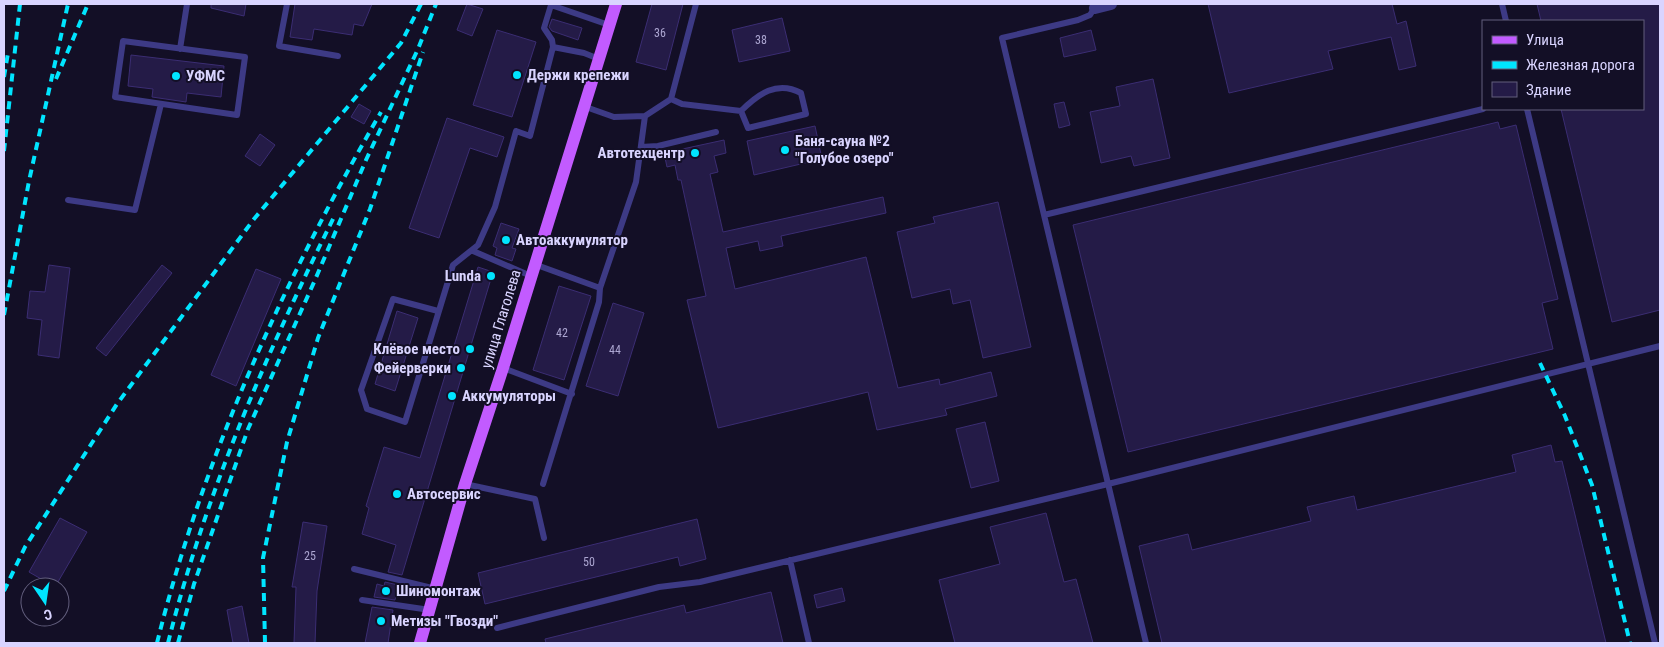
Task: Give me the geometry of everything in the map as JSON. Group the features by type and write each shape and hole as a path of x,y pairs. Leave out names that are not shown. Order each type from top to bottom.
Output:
{"main road":[{"name":"улица Глаголева","path":"420,643 465,484 504,368 583,106 616,4"}],"street":[{"path":"1093,6 1111,4"}],"lane":[{"path":"180,48 187,4"},
{"path":"287,4 278,46 338,56"},
{"path":"583,106 614,117 645,116 671,99 696,4"},
{"path":"1502,4 1506,20"},
{"path":"438,311 393,299 361,390 366,409 404,422 438,311 452,265 473,251 478,245 495,207 516,131 530,136 553,47 552,40 544,28 551,5 609,25"},
{"path":"1093,6 1090,15 1078,20 1002,38 1146,643"},
{"path":"124,41 180,48 245,57 236,115 115,97 124,41"},
{"path":"553,47 584,53 599,59"},
{"path":"778,88 792,88 801,93 806,114 748,128 741,111 756,95 778,88"},
{"path":"671,99 682,104 741,111"},
{"path":"68,200 135,210 161,104"},
{"path":"1044,215 1482,109"},
{"path":"1527,110 1655,643"},
{"path":"543,484 600,302 600,288 636,182 645,116"},
{"path":"641,147 658,146 716,132"},
{"path":"473,251 600,288"},
{"path":"496,628 659,587 700,582 1108,484 1588,362 1660,346"},
{"path":"504,368 572,394"},
{"path":"465,484 534,499 544,538"},
{"path":"790,560 809,643"},
{"path":"354,569 436,589"},
{"path":"362,600 430,610"}],"building":[{"path":"211,4 246,4 244,16 211,8"},
{"path":"295,4 372,4 363,26 354,24 352,35 314,29 312,40 290,37"},
{"path":"467,4 483,9 472,36 457,30"},
{"path":"652,4 683,4 666,70 636,62"},
{"path":"1208,4 1392,4 1397,24 1406,21 1416,66 1399,70 1391,37 1328,51 1333,69 1229,93"},
{"path":"1537,4 1660,4 1660,310 1612,322 1561,110 1644,110 1644,20 1541,20"},
{"path":"782,18 790,51 739,62 732,30"},
{"path":"552,19 582,28 578,40 552,31 549,27"},
{"path":"497,30 536,42 512,117 473,105"},
{"path":"1091,30 1096,50 1064,57 1060,38"},
{"name":"УФМС","path":"131,55 224,66 221,97 187,93 186,102 152,97 153,89 128,86"},
{"path":"1153,79 1170,158 1134,166 1131,156 1101,163 1090,112 1120,106 1116,87"},
{"path":"1064,102 1070,125 1059,128 1054,104"},
{"path":"359,104 371,111 364,124 351,117"},
{"path":"447,118 504,137 497,157 470,148 439,238 409,228"},
{"path":"1498,122 1500,129 1516,125 1558,299 1542,303 1553,349 1128,452 1073,225"},
{"name":"Баня-сауна №2 \"Голубое озеро\"","path":"815,126 822,159 754,175 747,141"},
{"path":"260,134 275,145 260,166 245,156"},
{"path":"724,140 726,153 714,156 718,172 710,174 723,232 883,197 886,213 781,236 783,246 760,251 758,241 726,248 735,289 866,257 898,388 939,379 940,385 991,372 997,396 945,409 947,415 877,430 868,392 718,428 687,300 706,296 681,180 678,180 675,165 667,167 664,153"},
{"path":"998,202 1031,347 983,358 970,300 953,304 950,289 912,298 897,232 935,223 933,217"},
{"path":"501,223 519,229 512,248 516,249 512,261 495,255 497,248 493,246"},
{"path":"49,265 70,268 59,358 38,355 42,320 27,318 30,291 45,292"},
{"path":"162,265 172,273 106,356 96,348"},
{"path":"478,267 493,272 402,575 388,572 396,545 362,534 369,508 366,506 384,447 420,458"},
{"path":"256,269 281,279 236,386 211,375"},
{"path":"559,286 591,296 564,380 533,370"},
{"path":"613,303 644,313 618,396 586,386"},
{"path":"397,311 418,318 395,391 375,384"},
{"path":"985,422 999,481 971,488 956,429"},
{"path":"1551,445 1555,462 1562,461 1606,643 1162,643 1139,546 1188,534 1192,550 1311,521 1307,507 1354,496 1357,510 1516,472 1512,455"},
{"path":"1046,513 1064,582 1076,579 1093,643 955,643 939,580 1000,564 990,527"},
{"path":"60,518 87,532 61,577 38,577 29,572"},
{"path":"697,519 706,559 680,566 678,557 485,604 478,573"},
{"path":"303,522 327,526 317,591 315,643 294,643 296,587 292,587"},
{"path":"385,582 398,585 395,600 374,597 377,584 384,586"},
{"path":"842,588 845,601 817,608 814,595"},
{"path":"771,592 783,643 546,643 545,639 684,605 686,613"},
{"path":"242,606 249,643 233,643 227,610"},
{"path":"372,607 393,610 388,643 365,643"}],"railway":[{"path":"4,151 20,4"},
{"path":"4,315 29,181 68,4"},
{"path":"56,79 88,4"},
{"path":"4,591 25,547 117,404 254,219 401,43 421,4"},
{"path":"178,643 194,584 248,429 315,280 366,160 418,49 436,4"},
{"path":"265,643 263,558 287,442 318,338 370,209 423,52"},
{"path":"4,77 8,53"},
{"path":"157,643 198,505 250,370 312,239 381,112"},
{"path":"168,643 200,533 239,426 261,373 334,217"},
{"path":"1540,363 1565,416 1592,485 1630,643"}],"place":[{"name":"Держи крепежи","path":"517,75"},
{"name":"УФМС","path":"176,76"},
{"name":"Баня-сауна №2 \"Голубое озеро\"","path":"785,150"},
{"name":"Автотехцентр","path":"695,153"},
{"name":"Автоаккумулятор","path":"506,240"},
{"name":"Lunda","path":"491,276"},
{"name":"Клёвое место","path":"470,349"},
{"name":"Фейерверки","path":"461,368"},
{"name":"Аккумуляторы","path":"452,396"},
{"name":"Автосервис","path":"397,494"},
{"name":"Шиномонтаж","path":"386,591"},
{"name":"Метизы \"Гвозди\"","path":"381,621"}]}
